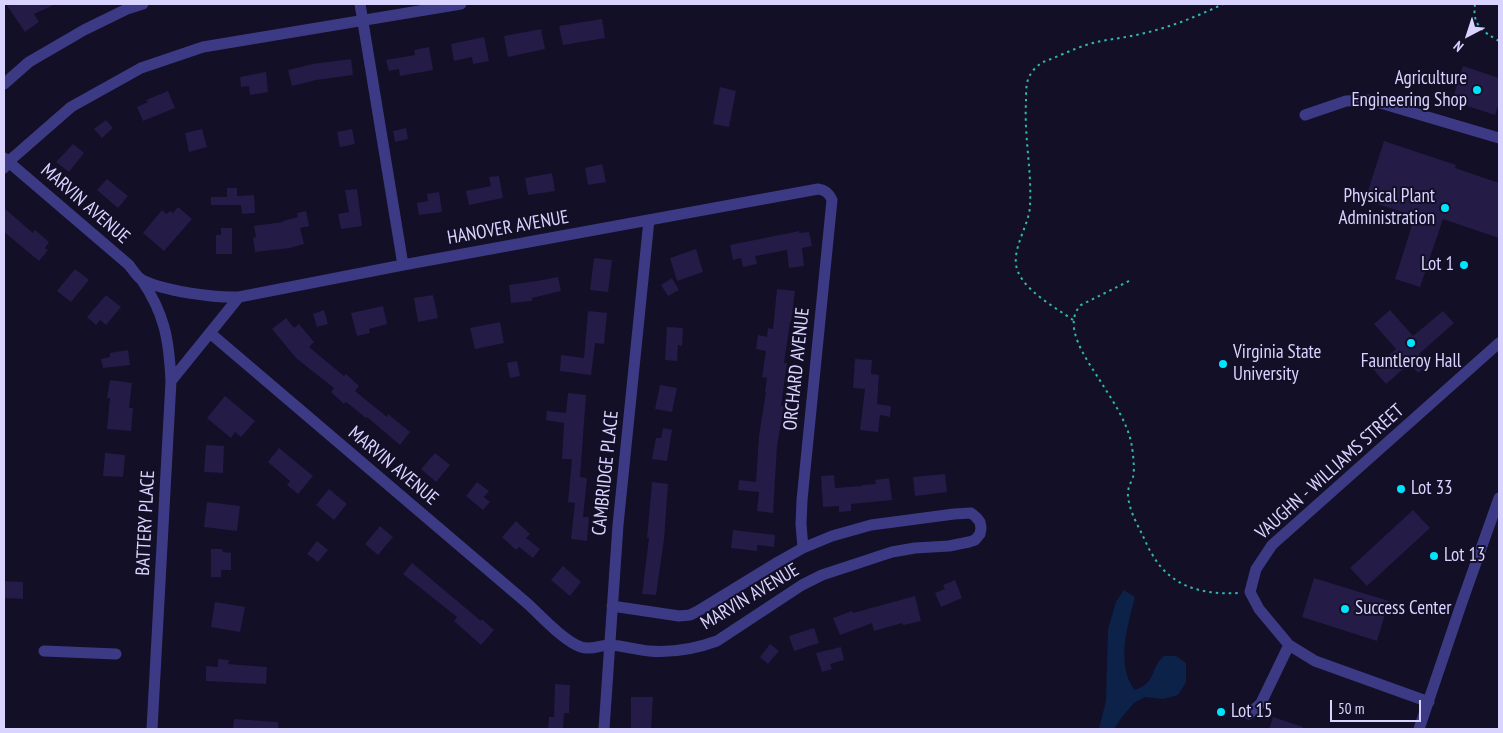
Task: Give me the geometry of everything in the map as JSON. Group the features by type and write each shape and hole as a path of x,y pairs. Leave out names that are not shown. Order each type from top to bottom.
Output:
{"street":[{"path":"4,84 29,62 127,9 143,4"},
{"path":"360,4 403,265"},
{"path":"5,163 71,107 141,68 203,47 461,4"},
{"path":"1305,115 1346,101 1370,100 1499,138"},
{"name":"MARVIN AVENUE","path":"5,163 122,260 141,279 157,307 165,329 169,348 171,381"},
{"name":"HANOVER AVENUE","path":"239,297 818,189 824,190 829,194"},
{"name":"ORCHARD AVENUE","path":"803,548 802,500 832,200 829,194"},
{"name":"CAMBRIDGE PLACE","path":"604,729 618,525 649,220"},
{"name":"MARVIN AVENUE","path":"141,279 180,291 213,297 239,297"},
{"path":"171,381 239,297"},
{"name":"MARVIN AVENUE","path":"210,333 572,642 582,648 591,649 609,645 670,652 706,645 717,641 802,585 822,575 892,552 949,546 975,540 980,534 980,522 971,513 954,514 860,528 832,536 803,548 690,615 679,616 612,606"},
{"name":"VAUGHN - WILLIAMS STREET","path":"1250,592 1256,569 1272,545 1499,343"},
{"name":"BATTERY PLACE","path":"152,729 171,381"},
{"path":"1419,729 1499,498"},
{"path":"1250,592 1259,609 1289,645 1315,661 1429,702"},
{"path":"1248,714 1261,703 1289,645"},
{"path":"44,651 116,654"}],"path":[{"path":"1073,320 1030,289 1017,269 1016,259 1026,228 1030,207 1025,123 1027,82 1030,74 1043,62 1086,45 1102,40 1131,36 1167,26 1196,17 1222,4"},
{"path":"1476,4 1474,14 1480,28 1499,40"},
{"path":"1129,281 1081,304 1073,320 1078,342 1113,401 1128,431 1132,448 1133,478 1128,486 1128,502 1152,555 1166,573 1184,586 1199,591 1250,592"}],"water":[{"path":"1124,590 1135,597 1127,632 1124,657 1129,680 1135,690 1147,683 1159,661 1164,656 1176,656 1186,663 1186,682 1178,695 1163,699 1145,697 1134,703 1114,729 1099,729 1106,701 1108,629 1116,602"}],"building":[{"path":"6,4 56,4 34,14 39,22 25,32"},
{"path":"602,19 605,38 563,45 559,26"},
{"path":"541,29 545,49 508,57 504,36"},
{"path":"484,37 489,61 473,64 472,57 454,61 451,44"},
{"path":"429,47 433,70 400,76 399,69 389,71 386,60 415,55 414,50"},
{"path":"351,59 353,75 316,80 292,86 288,70 313,64"},
{"name":"Agriculture Engineering Shop","path":"1463,66 1499,78 1499,103 1495,115 1452,101"},
{"path":"266,72 268,92 250,95 249,86 241,87 240,77"},
{"path":"720,87 736,91 729,127 713,124"},
{"path":"168,91 175,108 143,121 137,107 148,102 146,100"},
{"path":"106,120 113,128 102,138 94,129"},
{"path":"406,128 408,139 395,142 393,131"},
{"path":"202,129 207,147 189,152 185,133"},
{"path":"352,129 355,144 340,147 337,132"},
{"name":"Physical Plant Administration","path":"1384,141 1456,165 1455,168 1499,183 1499,238 1443,219 1420,287 1395,279 1415,216 1365,200"},
{"path":"73,144 84,153 69,172 56,162"},
{"path":"602,164 606,182 588,185 585,168"},
{"path":"552,173 555,191 528,195 525,178"},
{"path":"499,176 503,198 469,205 466,191 491,186 489,177"},
{"path":"107,179 128,196 118,208 97,190"},
{"path":"227,188 237,188 237,196 254,195 255,213 242,214 241,205 211,205 211,197 227,197"},
{"path":"357,189 362,226 341,229 338,214 349,212 345,190"},
{"path":"439,192 442,212 419,215 417,203 428,201 427,194"},
{"path":"178,207 192,219 164,251 143,233 162,210 166,214 170,211 173,213"},
{"path":"4,208 33,233 35,230 49,242 45,248 48,250 39,261 4,232"},
{"path":"306,211 309,226 300,228 304,244 290,248 255,252 253,238 256,237 254,226 283,222 298,217 297,213"},
{"path":"221,228 232,228 232,254 216,254 216,235 221,235"},
{"path":"799,231 799,233 809,232 812,246 802,248 804,266 789,268 787,250 755,256 757,264 743,267 741,258 733,260 730,245"},
{"path":"696,249 703,272 677,281 670,258"},
{"path":"594,258 612,260 608,292 590,290"},
{"path":"75,269 89,280 71,302 57,291"},
{"path":"558,277 561,291 532,298 532,301 511,303 509,285"},
{"path":"672,278 679,290 668,296 661,285"},
{"path":"777,289 795,291 784,363 787,363 781,406 784,406 777,446 773,513 757,511 759,492 738,490 739,480 756,482 759,436 767,378 762,377 766,351 756,349 758,335 767,337 768,328 773,329"},
{"path":"106,295 121,307 106,325 100,320 96,325 87,317"},
{"path":"433,295 438,318 418,322 414,298"},
{"path":"383,306 387,324 369,329 370,333 357,336 351,313"},
{"path":"324,310 328,324 317,327 313,314"},
{"name":"Fauntleroy Hall","path":"1390,310 1413,336 1443,311 1454,323 1419,354 1428,364 1418,373 1410,363 1386,384 1373,369 1396,349 1374,324"},
{"path":"588,311 607,313 604,344 595,343 591,375 560,371 561,355 584,358"},
{"path":"286,318 294,328 299,324 314,342 309,347 359,386 355,391 387,417 388,414 410,432 400,445 367,417 346,402 344,404 331,392 334,388 296,358 272,329"},
{"path":"500,322 504,343 475,349 470,328"},
{"path":"667,327 683,328 682,346 678,345 677,361 665,360"},
{"path":"128,350 130,365 103,368 101,359 110,357 110,353"},
{"path":"855,359 872,360 871,374 879,375 877,404 891,406 890,417 880,415 878,432 860,430 865,389 853,388"},
{"path":"517,361 520,376 510,378 507,363"},
{"path":"110,380 132,383 129,408 133,408 131,431 107,429 110,398 107,398"},
{"path":"660,385 677,388 672,412 655,409"},
{"path":"568,393 586,395 580,477 587,478 583,517 589,517 587,541 571,539 575,503 568,502 572,459 562,459 564,423 546,420 547,411 566,413"},
{"path":"225,396 255,421 241,437 235,432 231,438 207,418"},
{"path":"663,428 672,430 667,461 652,459 656,438 661,438"},
{"path":"206,445 224,446 223,473 204,472"},
{"path":"279,448 313,476 298,494 287,485 290,481 268,462"},
{"path":"105,453 125,455 123,477 103,476"},
{"path":"435,453 450,465 436,482 421,469"},
{"path":"945,474 947,492 915,496 913,477"},
{"path":"834,475 835,488 876,484 875,480 889,478 892,500 851,504 851,511 839,512 839,506 823,507 821,476"},
{"path":"477,482 489,491 484,497 490,502 483,510 466,496"},
{"path":"652,482 668,484 664,540 656,595 642,594 649,538 647,538"},
{"path":"329,489 347,504 334,520 316,505"},
{"path":"207,502 240,506 237,531 204,527"},
{"path":"1413,510 1430,528 1367,586 1350,568"},
{"path":"516,521 530,534 526,538 540,549 533,558 519,547 516,550 502,537"},
{"path":"380,526 393,537 378,555 365,544"},
{"path":"733,530 775,535 774,547 757,545 757,551 731,548"},
{"path":"317,541 328,550 318,562 307,554"},
{"path":"211,549 222,549 223,552 231,553 231,570 221,570 221,577 211,577"},
{"path":"412,563 494,630 481,645 454,621 457,617 403,574"},
{"path":"563,566 581,582 570,596 551,580"},
{"name":"Success Center","path":"1314,578 1389,601 1377,641 1302,617"},
{"path":"955,580 962,598 941,607 935,593 945,589 943,585"},
{"path":"4,581 23,582 23,599 4,598"},
{"path":"915,596 921,621 903,625 902,623 874,631 872,623 840,635 833,618 852,611 853,613"},
{"path":"215,602 245,607 240,632 211,627"},
{"path":"814,628 819,643 794,651 789,636"},
{"path":"770,644 779,651 768,664 760,657"},
{"path":"841,647 844,660 830,664 832,669 822,672 816,653"},
{"path":"218,659 229,660 228,664 267,667 266,684 206,681 206,666 218,667"},
{"path":"555,684 570,685 569,713 564,713 563,729 548,729 549,717 554,717"},
{"path":"631,697 653,697 651,729 631,729"},
{"path":"1273,717 1303,727 1303,729 1269,729"},
{"path":"234,719 278,722 278,729 233,729"}],"place":[{"name":"Agriculture Engineering Shop","path":"1477,90"},
{"name":"Physical Plant Administration","path":"1445,208"},
{"name":"Lot 1","path":"1464,265"},
{"name":"Fauntleroy Hall","path":"1411,343"},
{"name":"Virginia State University","path":"1223,364"},
{"name":"Lot 33","path":"1401,489"},
{"name":"Lot 13","path":"1434,556"},
{"name":"Success Center","path":"1345,609"},
{"name":"Lot 15","path":"1221,712"}]}
